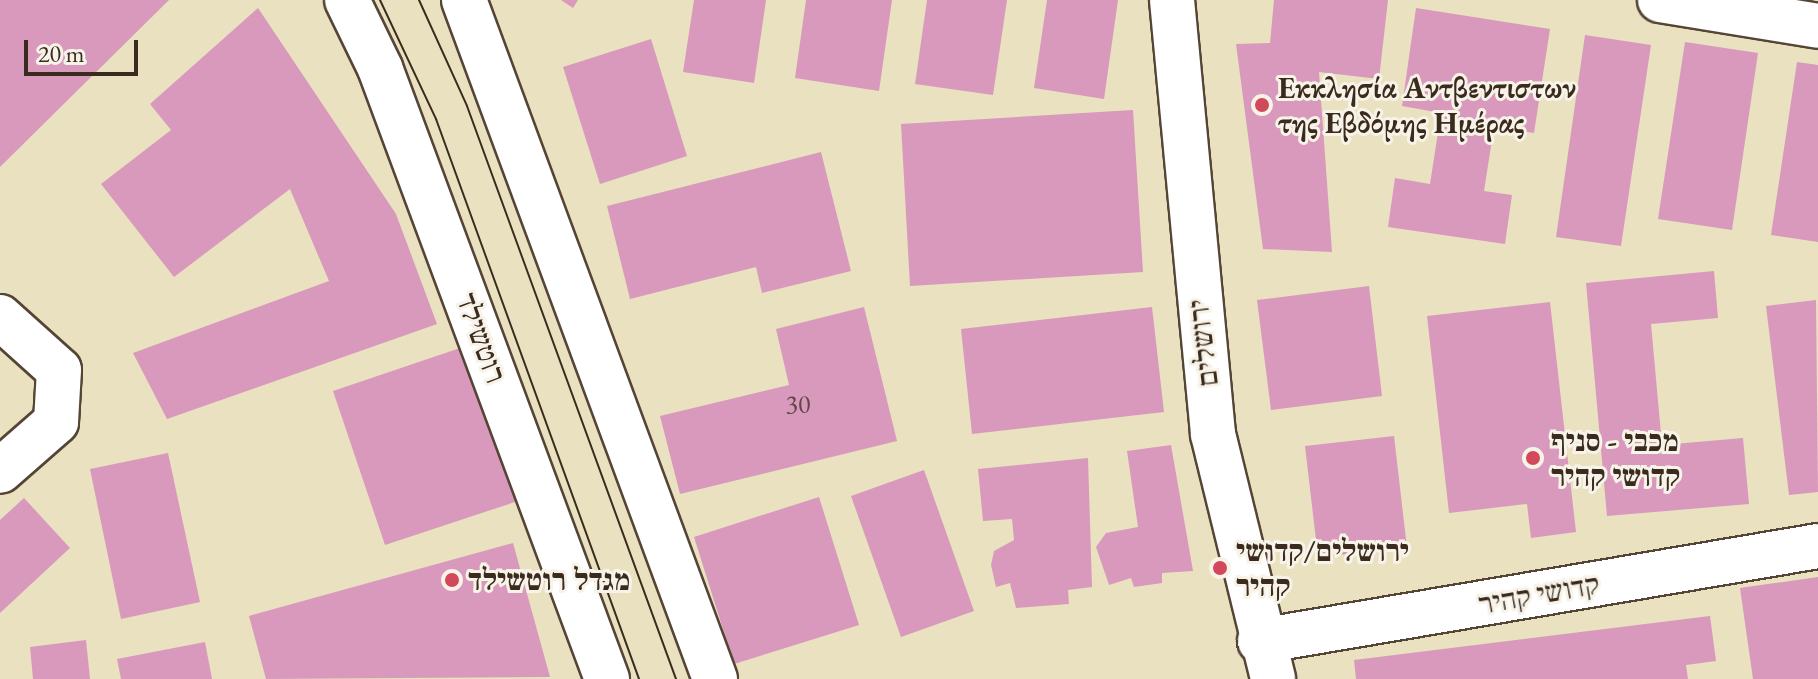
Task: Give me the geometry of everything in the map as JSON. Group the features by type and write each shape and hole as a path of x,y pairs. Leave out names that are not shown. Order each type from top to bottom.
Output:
{"street":[{"name":"רוטשילד","path":"347,0 380,68 607,679"},
{"path":"464,0 715,679"},
{"name":"ירושלים","path":"1172,0 1213,434 1266,660"},
{"path":"1660,0 1818,26"},
{"path":"0,317 59,370 56,422 0,471"},
{"name":"קדושי קהיר","path":"1266,660 1818,546"}],"building":[{"path":"0,0 169,0 0,167"},
{"path":"561,0 578,0 573,8"},
{"path":"694,0 766,0 754,83 683,72"},
{"path":"806,0 892,0 879,91 795,78"},
{"path":"927,0 1007,0 993,95 915,84"},
{"path":"1047,0 1118,0 1104,99 1034,88"},
{"path":"1274,0 1388,0 1379,79 1319,72 1332,252 1263,249 1236,44 1270,43"},
{"path":"258,8 396,214 437,324 167,419 133,353 329,281 290,189 174,277 101,184 171,130 150,104"},
{"path":"1416,8 1550,29 1534,133 1494,127 1484,191 1512,195 1505,244 1388,227 1395,178 1430,184 1441,113 1402,106"},
{"path":"1585,35 1651,45 1621,246 1556,237"},
{"path":"651,39 687,156 600,184 563,67"},
{"path":"1685,42 1758,53 1732,230 1658,219"},
{"path":"1797,62 1818,65 1818,242 1771,235"},
{"path":"1133,110 1143,272 910,286 901,124"},
{"path":"821,152 851,271 762,293 756,267 630,299 607,206"},
{"path":"1714,271 1718,318 1651,324 1662,445 1743,438 1749,504 1607,516 1586,283"},
{"path":"1369,286 1382,396 1271,410 1257,300"},
{"path":"1816,300 1818,492 1789,495 1766,306"},
{"path":"1550,302 1576,532 1531,538 1527,504 1449,513 1427,316"},
{"path":"864,307 897,441 680,494 660,416 789,385 776,329"},
{"path":"1152,307 1164,412 972,434 961,329"},
{"path":"466,346 518,501 385,545 333,391"},
{"path":"1394,436 1407,548 1318,557 1305,446"},
{"path":"1171,445 1193,571 1162,573 1162,583 1134,587 1131,578 1109,585 1096,547 1106,533 1138,527 1127,451"},
{"path":"168,453 200,602 121,619 90,469"},
{"path":"1088,458 1092,587 1068,590 1069,604 1016,608 1010,583 996,587 991,565 994,551 1014,540 1012,519 983,521 978,469"},
{"path":"924,470 974,611 901,637 851,496"},
{"path":"819,497 859,625 734,664 694,537"},
{"path":"24,498 70,548 0,613 0,520"},
{"name":"מגדל רוטשילד","path":"513,543 550,677 266,679 249,616"},
{"path":"1818,577 1818,679 1753,679 1740,588"},
{"path":"1710,616 1716,661 1686,665 1688,679 1356,679 1354,660"},
{"path":"86,640 90,679 33,679 30,647"},
{"path":"205,642 212,679 121,679 117,659"}],"tram line":[{"path":"380,0 436,119 639,679"},
{"path":"419,0 467,106 676,679"}],"place":[{"name":"Εκκλησία Αντβεντιστων της Εβδόμης Ημέρας","path":"1262,105"},
{"name":"מכבי - סניף קדושי קהיר","path":"1533,458"},
{"name":"ירושלים/קדושי קהיר","path":"1220,568"},
{"name":"מגדל רוטשילד","path":"452,580"}]}
